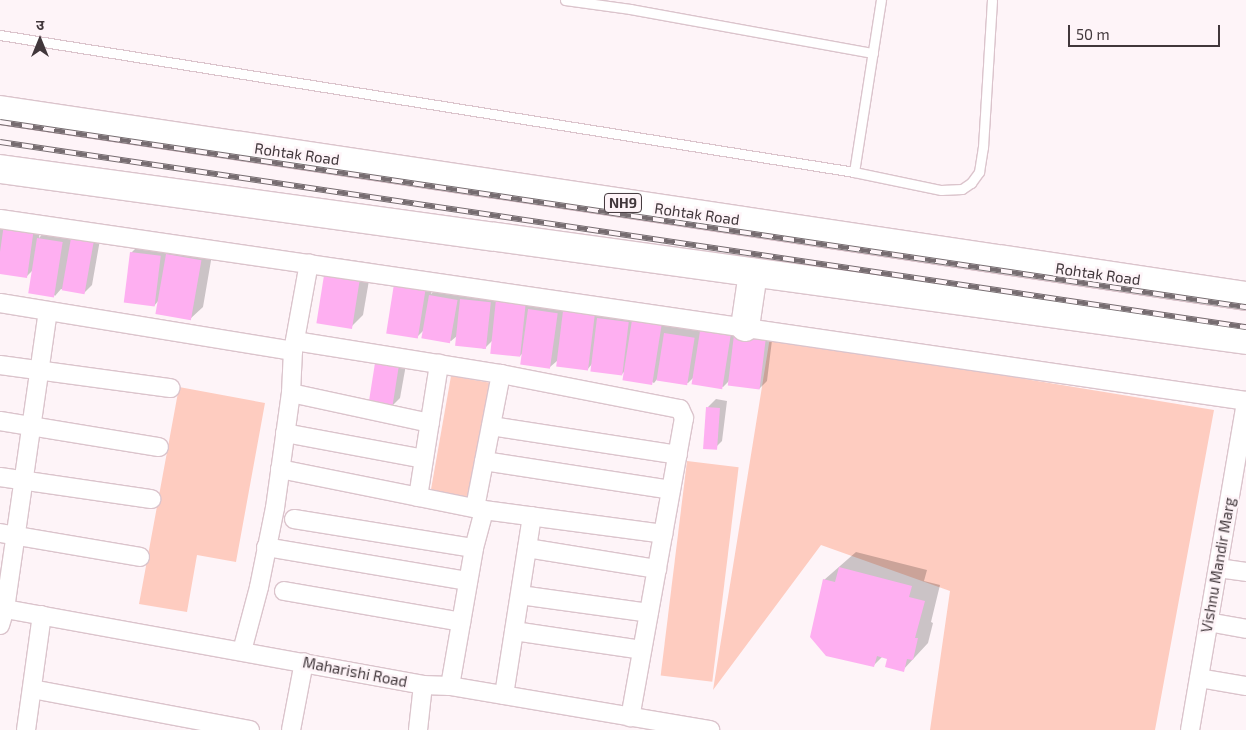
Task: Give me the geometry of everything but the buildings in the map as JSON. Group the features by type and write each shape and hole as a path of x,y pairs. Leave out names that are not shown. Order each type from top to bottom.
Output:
{"main road":[{"name":"Rohtak Road","path":"0,110 1246,296"},
{"path":"0,169 1246,340"},
{"path":"745,327 754,273"}],"street":[{"path":"0,219 1246,401"},
{"path":"242,651 266,548 280,470 291,393 294,346 309,264"},
{"path":"0,304 294,346 439,364 501,374 680,409 684,418 678,455 630,717"},
{"path":"2,614 8,534 24,481 48,311"},
{"path":"418,497 439,364"},
{"path":"0,365 39,372 170,388"},
{"path":"450,686 480,509 484,461 501,374"},
{"path":"291,393 430,422"},
{"name":"Vishnu Mandir Marg","path":"1190,730 1246,401"},
{"path":"0,421 159,447"},
{"path":"491,426 678,455"},
{"path":"285,433 424,459"},
{"path":"484,461 671,490"},
{"path":"280,470 480,509 663,534"},
{"path":"0,477 151,500"},
{"path":"504,695 532,516"},
{"path":"294,519 474,548"},
{"path":"8,534 140,557"},
{"path":"266,548 468,581"},
{"path":"527,548 657,569"},
{"path":"1218,568 1246,572"},
{"path":"284,591 461,622"},
{"path":"520,595 649,613"},
{"name":"Maharishi Road","path":"2,614 42,615 423,685 450,686 630,717 664,726 710,730"},
{"path":"26,730 42,615"},
{"path":"1208,622 1246,628"},
{"path":"514,630 642,650"},
{"path":"291,730 304,662"},
{"path":"1199,678 1246,686"},
{"path":"418,730 423,685"},
{"path":"32,689 250,730"}],"lane":[{"path":"565,0 639,11 873,53"},
{"path":"854,172 882,0"},
{"path":"0,35 854,172 941,190 962,189 972,183 980,172 992,0"}],"shaded area":[{"path":"770,337 1214,410 1155,730 930,730 950,591 821,545 713,690"},
{"path":"451,376 491,383 471,500 430,493"},
{"path":"179,387 265,403 236,562 197,555 187,612 139,604"},
{"path":"687,461 739,467 712,682 661,675"}],"railway":[{"path":"0,122 1246,307"},
{"path":"0,142 1246,327"}]}
